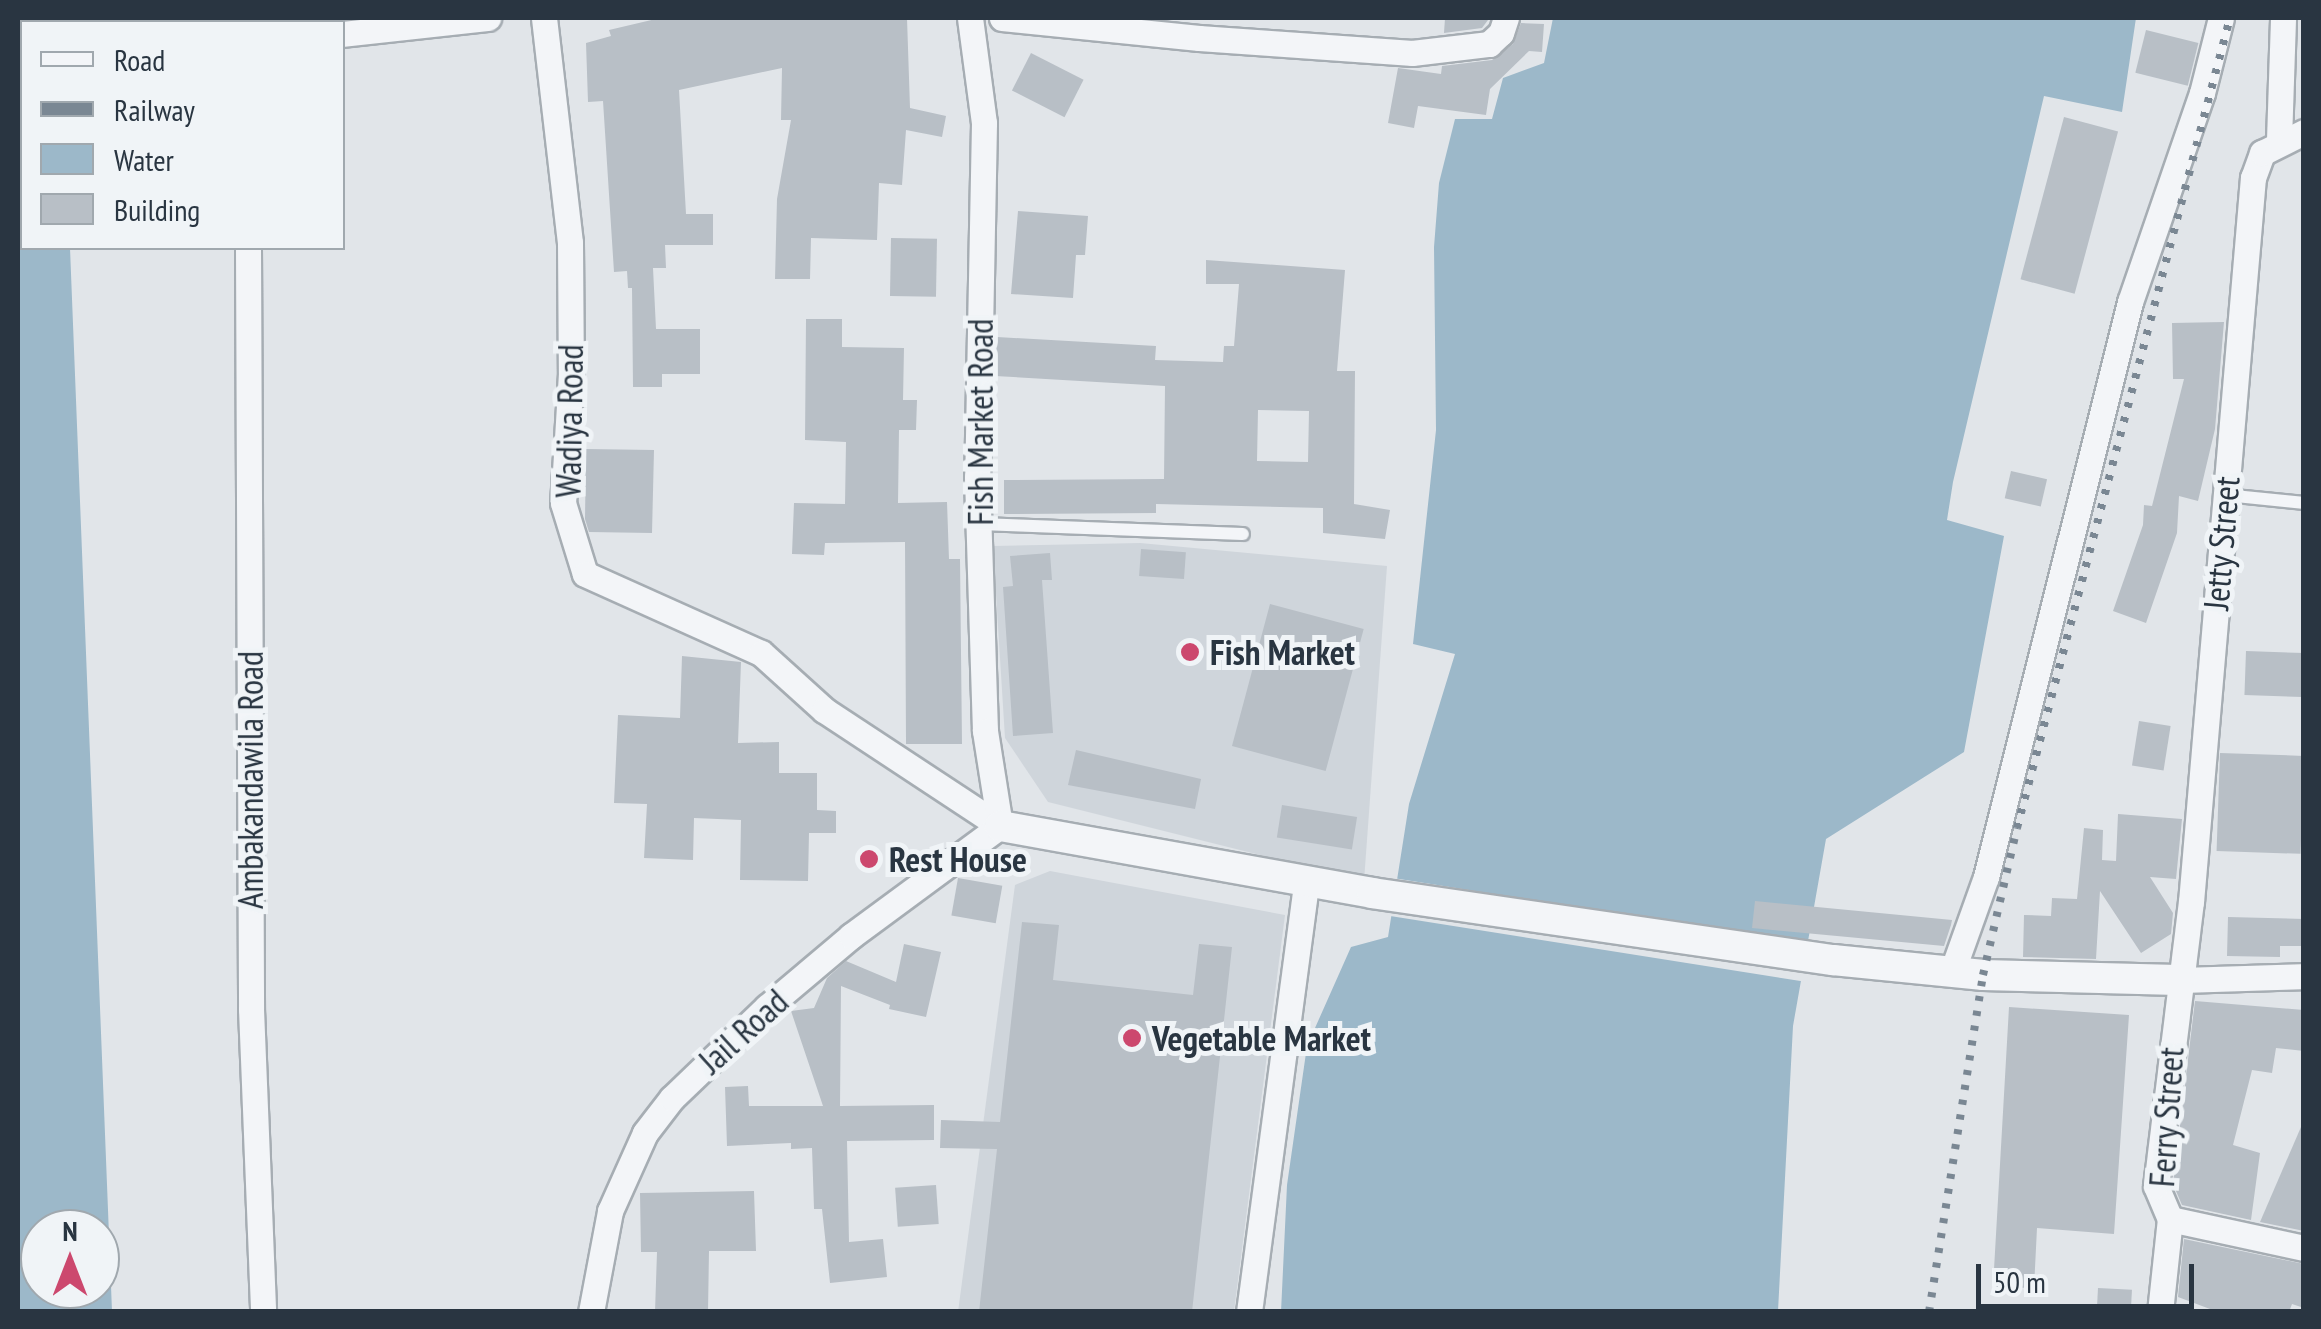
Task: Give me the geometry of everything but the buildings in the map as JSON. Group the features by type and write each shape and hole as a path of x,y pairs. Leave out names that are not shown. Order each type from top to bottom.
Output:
{"street":[{"path":"345,34 488,18"},
{"name":"Wadiya Road","path":"544,18 570,243 571,373 563,503 585,574 762,654 824,710 1000,826"},
{"name":"Fish Market Road","path":"970,18 984,123 980,524 985,731 1000,826"},
{"path":"1002,18 1198,38 1412,53 1488,44 1502,33 1506,18"},
{"path":"1952,972 2006,802 2130,302 2202,93 2220,18"},
{"path":"2283,18 2291,136"},
{"name":"Jetty Street","path":"2178,980 2191,902 2254,178 2262,153 2291,136"},
{"name":"Ambakandawila Road","path":"248,250 251,1010 262,1312"},
{"path":"1000,826 1372,893 1833,960 1952,972 2178,980 2304,976"},
{"name":"Jail Road","path":"591,1312 610,1211 644,1133 672,1098 767,1007 851,936 1000,826"},
{"path":"1249,1312 1307,879"},
{"name":"Ferry Street","path":"2160,1312 2170,1219 2156,1186 2178,980"},
{"path":"2170,1219 2304,1248"}],"lane":[{"path":"2225,496 2304,502"},
{"path":"980,524 1243,534"}],"shaded area":[{"name":"Fish Market","path":"1140,543 1387,566 1364,881 1048,802 1005,738 993,546"},
{"name":"Vegetable Market","path":"1050,871 1285,915 1234,1311 958,1312 1015,885"}],"water":[{"path":"18,18 61,18 20,20 20,250 70,250 108,1209 20,1209 20,1309 112,1309 18,1311"},
{"path":"1553,18 2136,18 2122,112 2044,96 1953,482 1947,520 2004,536 1964,752 1826,839 1793,1026 1778,1311 1281,1312 1287,1185 1307,1046 1351,947 1388,937 1409,804 1455,654 1413,644 1436,430 1434,247 1439,183 1455,119 1492,119 1503,78 1544,63"}],"pier":[{"path":"1393,878 1813,944 1807,982 1387,916"}],"railway":[{"path":"1929,1312 1983,975 2017,828 2230,18"}],"place":[{"name":"Fish Market","path":"1190,652"},
{"name":"Rest House","path":"869,859"},
{"name":"Vegetable Market","path":"1132,1038"}]}
